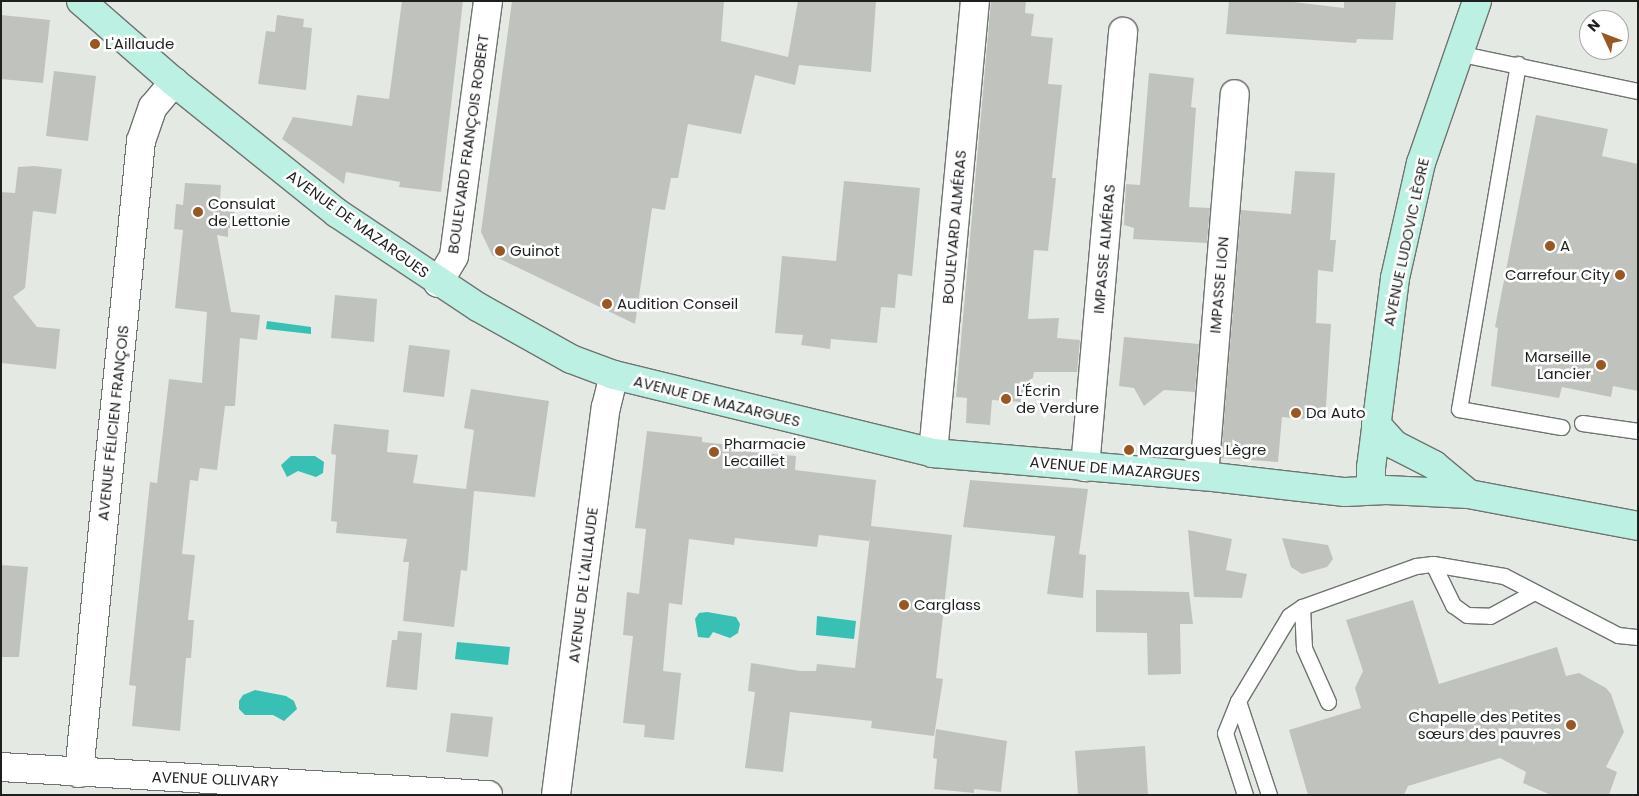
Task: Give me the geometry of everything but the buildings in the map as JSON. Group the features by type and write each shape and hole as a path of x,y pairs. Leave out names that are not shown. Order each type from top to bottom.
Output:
{"street":[{"name":"AVENUE DE MAZARGUES","path":"81,1 174,82 337,212 438,283 571,359 614,375 933,453 1204,476 1329,491 1371,490 1469,494 1638,526"},
{"name":"BOULEVARD FRANÇOIS ROBERT","path":"438,283 454,256 488,1"},
{"name":"BOULEVARD ALMÉRAS","path":"933,453 975,1"},
{"name":"AVENUE LUDOVIC LÈGRE","path":"1371,490 1376,424 1395,278 1421,163 1457,53 1477,1"},
{"name":"IMPASSE ALMÉRAS","path":"1084,467 1122,32"},
{"name":"AVENUE FÉLICIEN FRANÇOIS","path":"79,773 141,140 153,107 174,82"},
{"name":"IMPASSE LION","path":"1204,476 1234,94"},
{"name":"AVENUE DE L'AILLAUDE","path":"556,795 606,407 614,375"},
{"name":"AVENUE DE MAZARGUES","path":"1376,424 1395,445 1434,465 1469,494"},
{"name":"AVENUE OLLIVARY","path":"1,767 79,773 488,795"}],"lane":[{"path":"1457,53 1518,64 1638,91"},
{"path":"1518,64 1459,408 1561,427"},
{"path":"1582,423 1638,431"},
{"path":"1433,564 1453,605 1467,615 1490,616 1534,592"},
{"path":"1246,795 1225,733 1238,701 1289,616 1302,608 1416,566 1433,564 1504,576 1618,635 1638,637"},
{"path":"1302,608 1304,648 1328,702"},
{"path":"1238,701 1269,795"}],"water":[{"path":"267,321 311,327 311,334 266,329"},
{"path":"291,456 315,456 324,462 323,473 316,477 298,471 287,477 281,465"},
{"path":"707,612 736,617 740,624 738,633 730,638 713,632 709,638 698,637 695,619 699,613"},
{"path":"817,616 856,621 854,639 816,635"},
{"path":"457,642 510,647 508,665 455,659"},
{"path":"255,690 286,696 294,701 297,709 284,721 273,715 245,715 239,709 239,701 243,695"}],"place":[{"name":"L'Aillaude","path":"95,44"},
{"name":"Consulat de Lettonie","path":"198,212"},
{"name":"A","path":"1550,246"},
{"name":"Guinot","path":"500,251"},
{"name":"Carrefour City","path":"1620,275"},
{"name":"Audition Conseil","path":"607,304"},
{"name":"Marseille Lancier","path":"1601,365"},
{"name":"L'Écrin de Verdure","path":"1006,399"},
{"name":"Da Auto","path":"1296,413"},
{"name":"Mazargues Lègre","path":"1129,450"},
{"name":"Pharmacie Lecaillet","path":"714,452"},
{"name":"Carglass","path":"904,605"},
{"name":"Chapelle des Petites sœurs des pauvres","path":"1571,725"}]}
